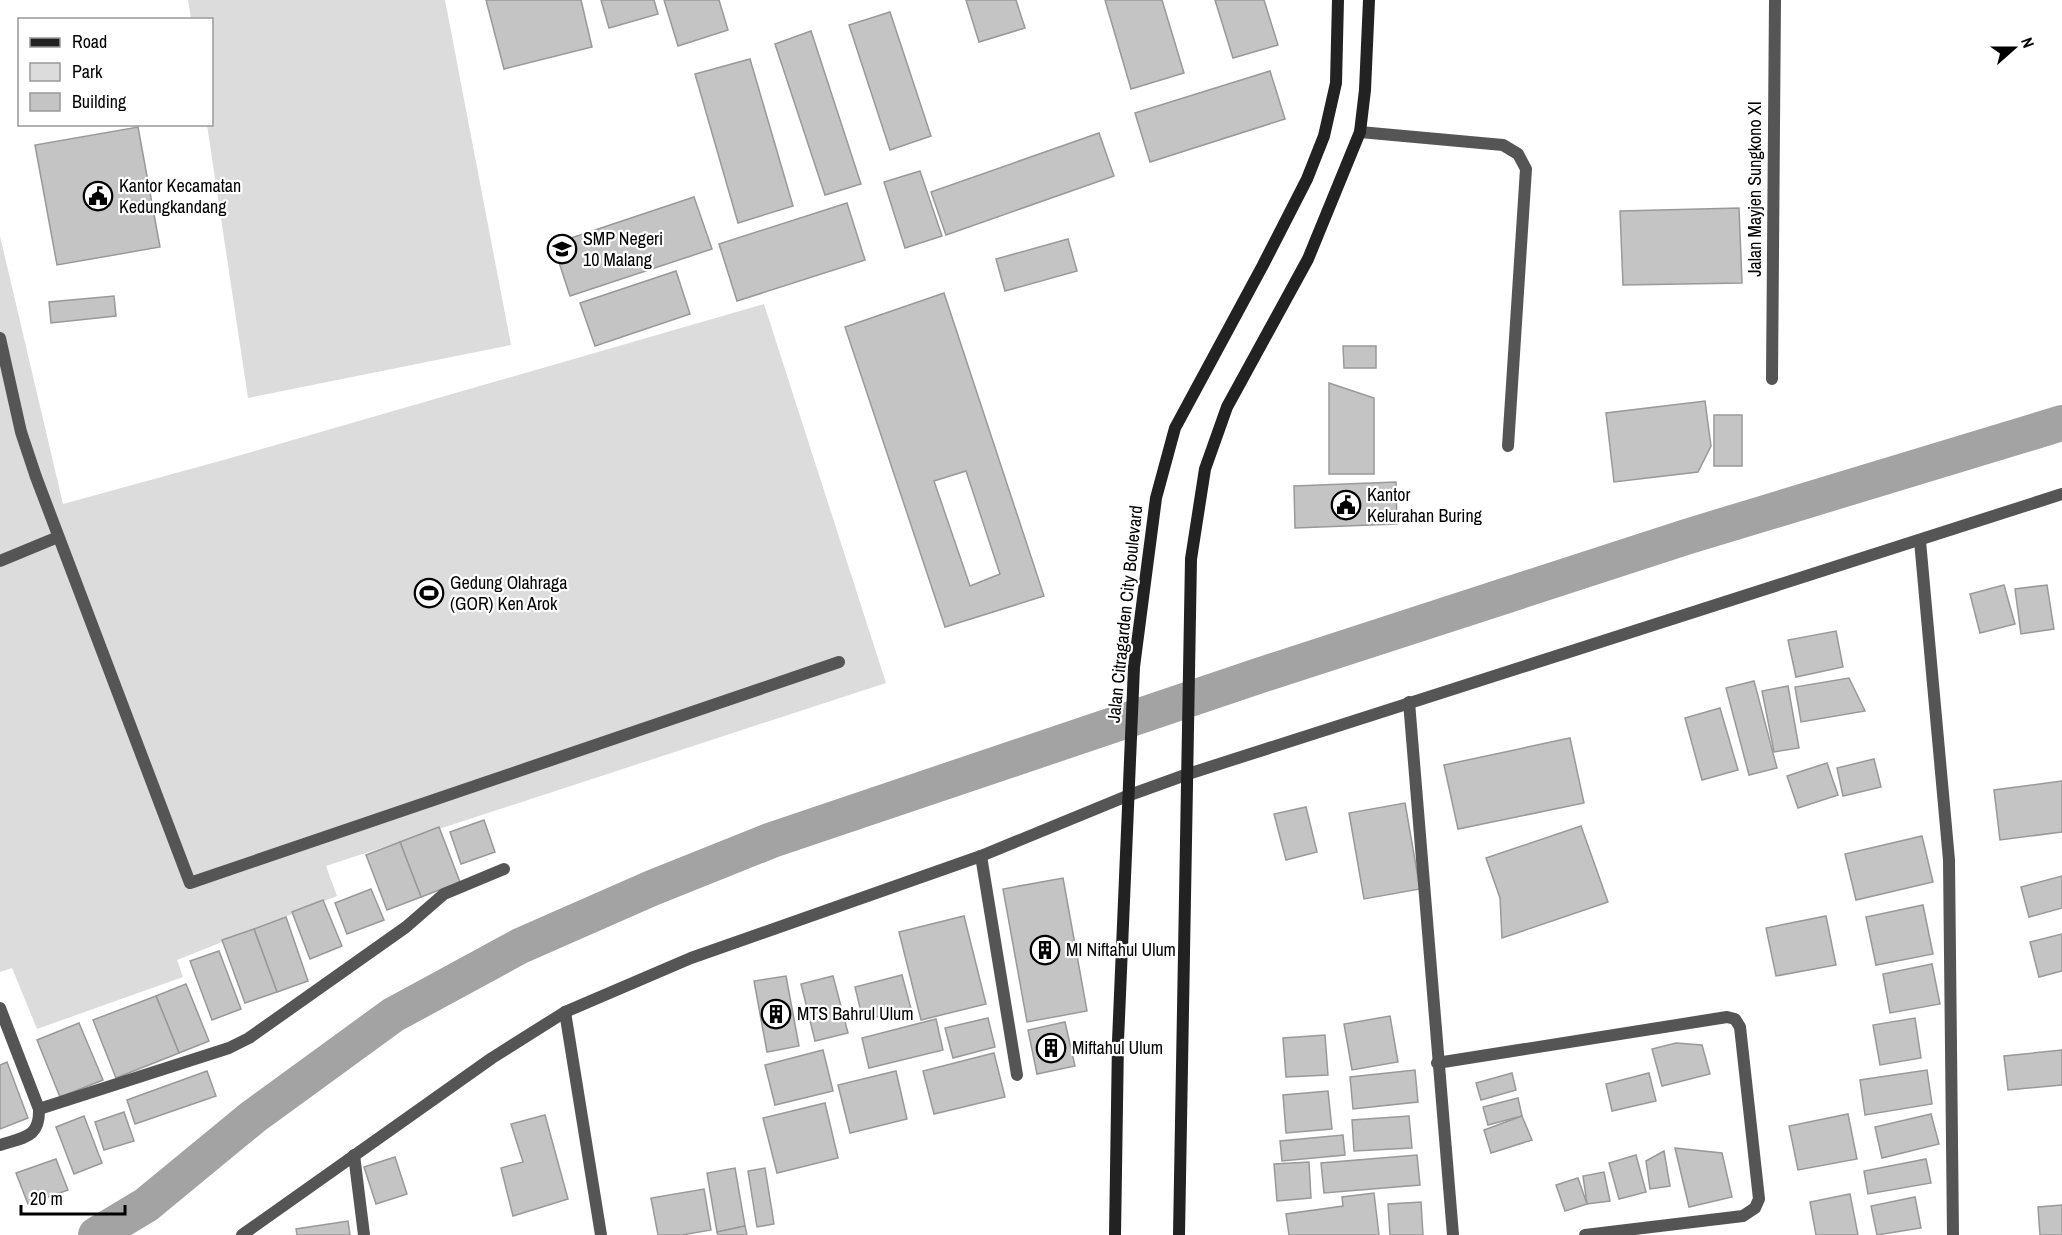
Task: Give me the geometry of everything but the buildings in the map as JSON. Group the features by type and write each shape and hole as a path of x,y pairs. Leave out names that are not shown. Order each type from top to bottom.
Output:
{"main road":[{"name":"Jalan Citragarden City Boulevard","path":"1115,1235 1118,1041 1128,770 1134,667 1156,498 1174,428 1263,266 1307,179 1324,136 1336,83 1338,0"},
{"path":"1179,1235 1191,560 1205,469 1227,407 1308,259 1360,132 1365,90 1370,0"}],"street":[{"name":"Jalan Mayjen Sungkono XI","path":"1772,379 1774,0"},
{"path":"1360,132 1503,145 1518,154 1526,169 1508,446"},
{"path":"0,338 21,432 58,537 190,883 839,662"},
{"path":"242,1235 492,1058 565,1012 691,958 981,856 1188,774 1409,702 1920,542 2062,494"},
{"path":"0,561 58,537"},
{"path":"1920,542 1949,860 1953,1235"},
{"path":"1409,702 1453,1235"},
{"path":"981,856 1017,1075"},
{"path":"39,1108 229,1048 249,1038 406,927 444,894 504,870"},
{"path":"0,1008 39,1108 40,1124 32,1134 0,1145"},
{"path":"565,1012 601,1235"},
{"path":"1437,1063 1726,1017 1735,1019 1740,1026 1760,1199 1755,1208 1743,1216 1586,1235"},
{"path":"354,1155 364,1235"}],"green space":[{"path":"188,0 445,0 511,345 248,398 207,126 213,126 213,18 191,18"},
{"name":"Gedung Olahraga (GOR) Ken Arok","path":"0,236 63,504 764,304 886,683 326,866 337,896 177,960 183,977 37,1029 12,968 0,972"}],"waterway":[{"path":"96,1235 146,1205 253,1117 393,1015 520,946 652,888 772,840 1261,675 1686,537 2062,423"}],"place":[{"name":"Kantor Kecamatan Kedungkandang","path":"98,196"},
{"name":"SMP Negeri 10 Malang","path":"562,249"},
{"name":"Kantor Kelurahan Buring","path":"1346,505"},
{"name":"Gedung Olahraga (GOR) Ken Arok","path":"429,593"},
{"name":"MI Niftahul Ulum","path":"1045,950"},
{"name":"MTS Bahrul Ulum","path":"776,1014"},
{"name":"Miftahul Ulum","path":"1051,1048"}]}
